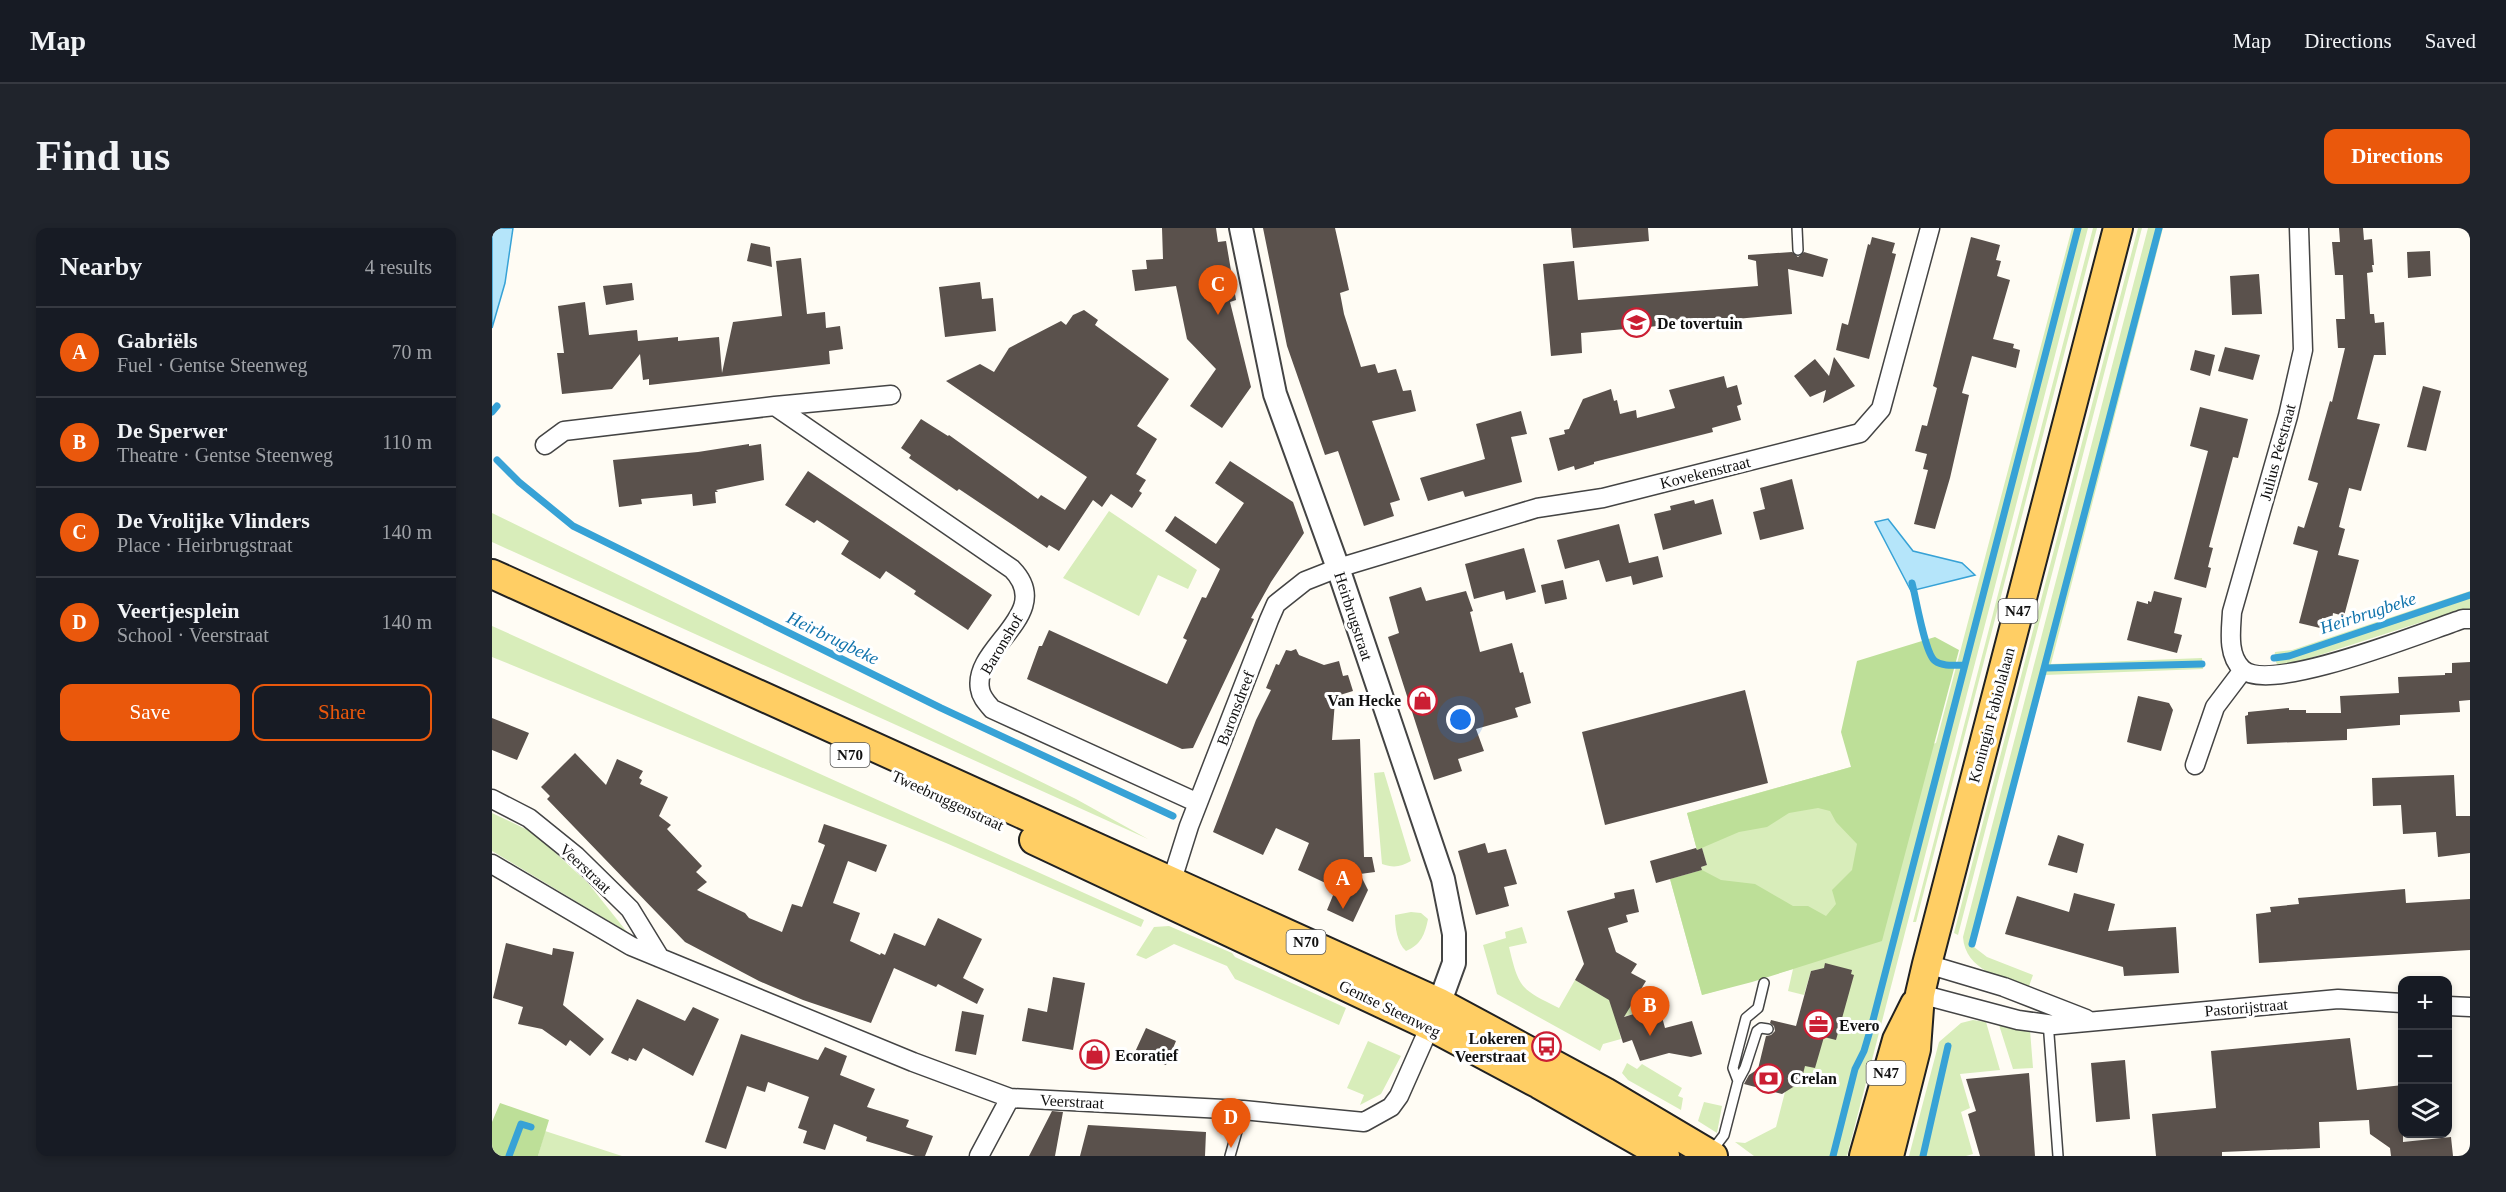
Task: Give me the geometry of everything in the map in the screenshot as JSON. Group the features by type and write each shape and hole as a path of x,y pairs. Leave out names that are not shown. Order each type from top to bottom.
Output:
{"main road":[{"name":"Koningin Fabiolalaan","path":"1889,1156 1916,1048 1920,994 1927,964 2118,228"},
{"name":"Tweebruggenstraat","path":"492,574 1172,880"},
{"name":"Tweebruggenstraat","path":"492,592 1206,920"},
{"name":"Gentse Steenweg","path":"1172,880 1435,1015 1548,1089 1665,1156"},
{"name":"Gentse Steenweg","path":"1206,920 1435,1015 1532,1052 1711,1155"},
{"name":"Koningin Fabiolalaan","path":"1864,1156 1897,1040 1920,994"}],"street":[{"name":"Heirbrugstraat","path":"1241,228 1275,394 1338,568 1443,879 1454,934 1454,963 1435,1015"},
{"name":"Kovekenstraat","path":"1338,568 1537,508 1603,498 1860,433 1881,409 1930,228"},
{"name":"Julius Péestraat","path":"2242,670 2234,655 2231,639 2232,612 2288,416 2303,350 2299,228"},
{"path":"545,445 564,431 891,395"},
{"name":"Baronshof","path":"775,406 1012,568 1018,575 1026,590 1023,606 980,673 982,695 992,709 1198,803"},
{"name":"Baronsdreef","path":"1172,880 1198,803 1276,604 1305,581 1338,568"},
{"path":"2195,765 2215,707 2242,670 2259,676 2279,676 2316,669 2463,619 2470,619"},
{"name":"Veerstraat","path":"492,798 529,818 576,856 630,909 660,958"},
{"name":"Veerstraat","path":"492,864 631,946 913,1062 1010,1098 1243,1110 1364,1122 1392,1107 1400,1096 1435,1015"},
{"name":"Pastorijstraat","path":"1927,964 2004,987 2090,1021"},
{"name":"Pastorijstraat","path":"1920,994 2018,1020 2047,1024 2338,999 2398,1003"},
{"path":"2452,1006 2470,1007"},
{"path":"979,1156 1010,1098"}],"lane":[{"path":"1797,228 1798,250"},
{"path":"1738,1081 1733,1068 1746,1018 1758,1008 1764,983"},
{"path":"2053,1006 2047,1024 2058,1156"},
{"path":"1711,1155 1724,1135 1738,1081 1745,1068 1757,1030 1768,1029"},
{"path":"1230,1156 1243,1110"}],"green space":[{"path":"2072,228 2088,228 1847,1156 1754,1156 1735,1142 1745,1143 1776,1127 1785,1092 1823,1035 1852,976 1824,968 1811,971 1804,995 1788,991 1793,969 1702,995 1670,879 1702,870 1701,867 1707,865 1702,849 1697,850 1687,813 1936,743"},
{"path":"2093,228 2097,228 1916,922 1913,922"},
{"path":"2138,228 2142,228 1958,935 1954,933"},
{"path":"2148,228 2163,228 2051,664 2202,658 2203,669 2045,675 1974,947 1987,957 2033,975 2028,989 1997,977 1978,965 1970,958 1963,937"},
{"path":"1109,511 1197,570 1188,589 1158,575 1139,616 1063,578"},
{"path":"492,513 1076,799 1148,839 492,542"},
{"path":"2470,591 2470,610 2428,620 2295,663 2278,666 2274,658 2275,652 2292,650"},
{"path":"492,626 1144,920 1141,927 946,843 492,657"},
{"path":"1935,637 1959,650 1882,941 1752,982 1702,995 1670,879 1702,870 1721,880 1755,884 1793,906 1808,906 1826,916 1836,904 1832,890 1852,870 1857,844 1836,822 1830,811 1818,808 1789,813 1767,827 1739,832 1697,850 1687,813 1851,767 1841,732 1857,661"},
{"path":"1384,772 1411,861 1404,865 1382,864 1374,773"},
{"path":"492,813 534,833 588,883 627,932 492,851"},
{"path":"1421,913 1428,919 1422,938 1406,951 1396,930 1395,915"},
{"path":"1169,926 1232,953 1235,957 1346,1008 1339,1025 1235,979 1227,966 1174,944 1146,959 1136,955 1154,927"},
{"path":"1522,927 1527,943 1509,947 1519,980 1524,986 1559,1008 1575,980 1598,993 1632,1003 1636,1013 1616,1019 1621,1039 1603,1044 1600,1051 1497,994 1483,945 1506,938 1505,932"},
{"path":"1973,1020 1986,1022 2000,1070 1960,1074 1970,1108 1961,1112 1973,1154 1909,1156 1939,1042 1961,1023"},
{"path":"1999,1025 2030,1030 2033,1068 2013,1069"},
{"path":"1368,1041 1401,1056 1381,1094 1360,1105 1364,1095 1347,1088"},
{"path":"1627,1063 1637,1069 1642,1064 1682,1088 1678,1096 1683,1098 1681,1110 1628,1080 1622,1073"},
{"path":"1704,1102 1722,1106 1717,1133 1698,1121"},
{"path":"500,1103 549,1120 538,1156 492,1156 492,1122"},
{"path":"545,1131 622,1156 538,1156"}],"water":[{"path":"492,228 513,228 505,283 492,328"},
{"path":"1888,519 1913,551 1962,563 1975,575 1911,591 1875,522"}],"building":[{"path":"1162,228 1216,228 1218,242 1226,241 1236,300 1230,302 1251,387 1222,428 1190,406 1216,369 1187,339 1176,286 1135,291 1132,270 1147,269 1146,260 1163,259"},
{"path":"1263,228 1335,228 1349,290 1340,293 1344,314 1361,367 1375,364 1378,373 1396,369 1403,391 1411,390 1416,411 1372,421 1400,500 1390,503 1394,516 1364,526 1338,451 1325,455 1287,346"},
{"path":"1571,228 1648,228 1649,241 1573,248"},
{"path":"2339,228 2363,228 2364,240 2372,239 2373,272 2367,273 2370,314 2374,314 2375,323 2384,322 2386,355 2374,355 2357,419 2380,424 2361,491 2349,488 2339,527 2345,529 2338,555 2359,560 2344,616 2333,613 2332,620 2322,618 2320,628 2299,623 2318,551 2293,544 2298,526 2304,528 2318,483 2308,480 2330,401 2332,402 2345,348 2338,348 2336,319 2345,319 2343,275 2335,275 2332,242 2340,242"},
{"path":"1872,237 1895,243 1892,253 1896,254 1869,359 1836,350 1842,323 1848,325 1868,244 1870,245"},
{"path":"1971,237 2000,245 1996,260 2001,261 1997,276 2010,280 1993,339 2014,344 2013,348 2020,350 2016,368 1972,356 1962,393 1969,395 1950,478 1935,529 1914,524 1928,470 1923,469 1927,454 1915,451 1922,425 1927,426 1937,388 1933,386"},
{"path":"751,243 770,247 772,267 747,261"},
{"path":"2430,251 2431,276 2408,278 2407,252"},
{"path":"1792,252 1798,257 1804,252 1828,259 1823,277 1788,269 1792,314 1581,333 1582,353 1551,356 1543,264 1574,261 1578,300 1758,286 1756,261 1748,259 1748,255"},
{"path":"801,258 807,314 825,312 826,328 840,326 843,349 829,351 830,364 649,385 649,379 643,380 640,354 612,389 562,394 557,353 564,353 558,306 585,302 589,335 637,330 638,341 678,337 678,341 719,337 722,373 733,322 782,316 776,261"},
{"path":"2259,274 2262,314 2232,315 2230,276"},
{"path":"980,282 982,299 993,298 996,331 945,337 939,287"},
{"path":"632,283 634,300 606,305 603,286"},
{"path":"1084,310 1098,320 1095,325 1169,379 1137,426 1157,439 1136,474 1146,480 1139,491 1142,493 1132,508 1111,494 1102,507 1093,500 1059,551 1049,545 1047,548 959,489 957,491 909,458 911,455 901,448 921,419 949,435 1038,499 1041,495 1065,510 1087,477 946,381 980,364 994,372 1009,348 1061,321 1066,325 1073,315"},
{"path":"2225,347 2260,355 2253,380 2218,371"},
{"path":"2195,350 2215,355 2210,376 2190,370"},
{"path":"1834,357 1855,386 1823,403 1826,390 1810,397 1794,376 1815,359 1829,376"},
{"path":"1724,376 1727,388 1737,385 1742,404 1737,406 1741,420 1712,428 1713,432 1594,462 1594,464 1575,470 1574,466 1558,471 1549,438 1565,434 1564,430 1569,429 1583,399 1611,389 1614,401 1617,400 1620,414 1636,410 1637,418 1675,408 1669,390"},
{"path":"2423,386 2441,391 2426,451 2407,447"},
{"path":"2200,407 2248,419 2238,458 2233,457 2209,547 2213,548 2206,588 2174,579 2208,451 2190,446"},
{"path":"1521,411 1527,434 1511,437 1522,482 1465,497 1463,491 1428,501 1420,478 1485,459 1476,424"},
{"path":"749,444 749,446 761,444 764,480 716,490 718,492 715,492 716,503 693,506 692,494 641,499 642,504 619,507 613,460 698,452"},
{"path":"1230,461 1293,502 1304,533 1271,582 1251,618 1254,619 1193,748 1182,749 1027,679 1039,646 1042,646 1049,630 1167,684 1187,640 1183,638 1202,597 1206,598 1220,569 1165,531 1175,516 1216,544 1244,503 1215,483"},
{"path":"808,471 992,595 968,630 914,594 916,591 886,571 880,579 841,554 849,541 817,520 814,523 785,505"},
{"path":"1792,479 1804,529 1760,540 1753,512 1765,509 1760,488"},
{"path":"1713,499 1722,534 1663,550 1654,514 1671,510 1670,506 1694,500 1695,504"},
{"path":"1619,524 1629,563 1658,556 1663,577 1633,585 1631,576 1606,582 1599,560 1565,569 1557,540"},
{"path":"1524,548 1536,592 1506,600 1504,591 1474,599 1465,564"},
{"path":"1563,580 1567,599 1545,604 1541,585"},
{"path":"1421,587 1426,601 1466,591 1473,611 1470,612 1480,652 1512,643 1531,703 1515,708 1518,717 1476,729 1484,751 1458,759 1462,771 1434,780 1388,637 1399,633 1389,597"},
{"path":"2154,591 2182,598 2174,633 2182,635 2177,653 2127,640 2137,601 2148,604 2148,601 2151,602"},
{"path":"1296,649 1299,655 1324,665 1339,661 1343,676 1348,675 1353,691 1340,695 1341,699 1335,701 1332,740 1360,739 1364,857 1372,857 1375,872 1360,874 1368,890 1353,922 1327,910 1336,888 1298,870 1309,843 1276,828 1263,855 1213,832 1256,720 1271,690 1266,688 1276,664 1279,665 1286,650"},
{"path":"2470,662 2470,700 2459,701 2460,712 2400,715 2400,725 2347,729 2347,740 2247,744 2245,716 2248,712 2289,708 2289,710 2306,710 2306,713 2341,713 2340,696 2399,693 2398,677 2445,675 2445,673 2452,673 2452,663"},
{"path":"1745,690 1768,783 1605,825 1582,732"},
{"path":"2138,696 2169,703 2173,710 2161,751 2127,742"},
{"path":"492,718 529,733 517,760 492,750"},
{"path":"575,753 606,785 617,759 643,771 639,778 642,780 640,784 668,797 659,816 671,825 667,829 702,866 696,872 707,882 697,890 745,913 749,918 782,932 792,904 802,907 825,845 818,842 824,824 887,845 876,872 848,861 833,903 860,913 850,941 880,955 881,953 885,955 894,933 925,946 938,918 982,939 963,978 984,989 977,1004 938,984 936,987 894,968 871,1023 803,1000 759,981 685,942 547,799 550,796 541,787"},
{"path":"2454,775 2456,816 2470,816 2470,853 2438,857 2436,832 2403,834 2401,805 2373,806 2372,778"},
{"path":"2058,835 2084,844 2077,873 2048,865"},
{"path":"1485,843 1488,853 1506,849 1517,884 1504,887 1509,906 1476,915 1458,851"},
{"path":"1696,848 1697,850 1702,848 1707,865 1701,867 1702,870 1656,883 1650,861"},
{"path":"1634,889 1639,912 1626,915 1628,922 1608,928 1616,952 1637,964 1631,973 1646,981 1624,1017 1659,1006 1665,1028 1692,1021 1702,1054 1691,1057 1669,1053 1640,1061 1632,1040 1623,1043 1609,1000 1575,980 1584,964 1567,911 1615,898 1614,893"},
{"path":"2405,889 2406,903 2470,899 2470,950 2259,963 2256,914 2271,912 2270,907 2299,904 2298,898"},
{"path":"2074,893 2115,904 2108,931 2176,927 2179,973 2124,976 2123,967 2005,934 2017,896 2069,912"},
{"path":"506,943 552,955 553,948 574,952 563,1005 604,1039 590,1056 570,1040 566,1046 542,1029 518,1024 523,1007 493,998"},
{"path":"1825,963 1852,970 1851,974 1854,975 1836,1040 1824,1037 1815,1068 1805,1066 1801,1082 1782,1094 1744,1084 1749,1075 1758,1069 1766,1036 1775,1031 1774,1026 1770,1023 1771,1020 1796,1026 1811,971 1824,968"},
{"path":"1053,977 1085,983 1073,1050 1022,1041 1028,1008 1047,1012"},
{"path":"637,999 685,1021 693,1007 719,1019 693,1076 643,1048 636,1061 629,1058 628,1061 611,1053"},
{"path":"962,1011 984,1015 976,1055 955,1051"},
{"path":"1146,1028 1176,1041 1166,1065 1135,1052"},
{"path":"741,1034 818,1060 825,1047 847,1056 840,1075 875,1089 867,1107 909,1120 906,1127 933,1136 925,1156 915,1156 866,1141 867,1137 834,1124 825,1150 803,1143 807,1131 798,1128 809,1097 768,1082 765,1092 747,1086 726,1149 705,1142"},
{"path":"2350,1038 2357,1090 2398,1086 2398,1138 2403,1138 2403,1142 2451,1138 2453,1156 2391,1156 2390,1148 2370,1134 2369,1120 2319,1122 2320,1148 2222,1152 2222,1156 2156,1156 2152,1114 2216,1108 2211,1051"},
{"path":"2125,1060 2130,1119 2096,1122 2091,1063"},
{"path":"2029,1073 2035,1156 1980,1156 1968,1114 1976,1111 1966,1079"},
{"path":"1052,1111 1063,1112 1055,1156 1029,1156"},
{"path":"1088,1125 1206,1132 1205,1156 1080,1156"}],"waterway":[{"path":"1833,1156 1855,1069 1864,1051 1872,1024 2078,228"},
{"path":"1972,944 2159,228"},
{"path":"492,412 497,406"},
{"name":"Heirbrugbeke","path":"497,460 519,482 573,526 941,708 1173,816"},
{"name":"Heirbrugbeke","path":"1912,583 1924,637 1931,656 1942,664 1964,665"},
{"name":"Heirbrugbeke","path":"2274,658 2289,656 2470,595"},
{"name":"Heirbrugbeke","path":"2045,668 2202,664"},
{"path":"1923,1156 1948,1046"},
{"path":"509,1156 521,1124 531,1127"}],"place":[{"name":"De Vrolijke Vlinders","path":"1218,315"},
{"name":"De tovertuin","path":"1636,323"},
{"name":"Van Hecke","path":"1422,700"},
{"name":"Gabriëls","path":"1343,909"},
{"name":"Evero","path":"1818,1025"},
{"name":"De Sperwer","path":"1650,1036"},
{"name":"Lokeren Veerstraat","path":"1547,1047"},
{"name":"Ecoratief","path":"1094,1055"},
{"name":"Crelan","path":"1769,1078"},
{"name":"Veertjesplein","path":"1231,1148"}]}
